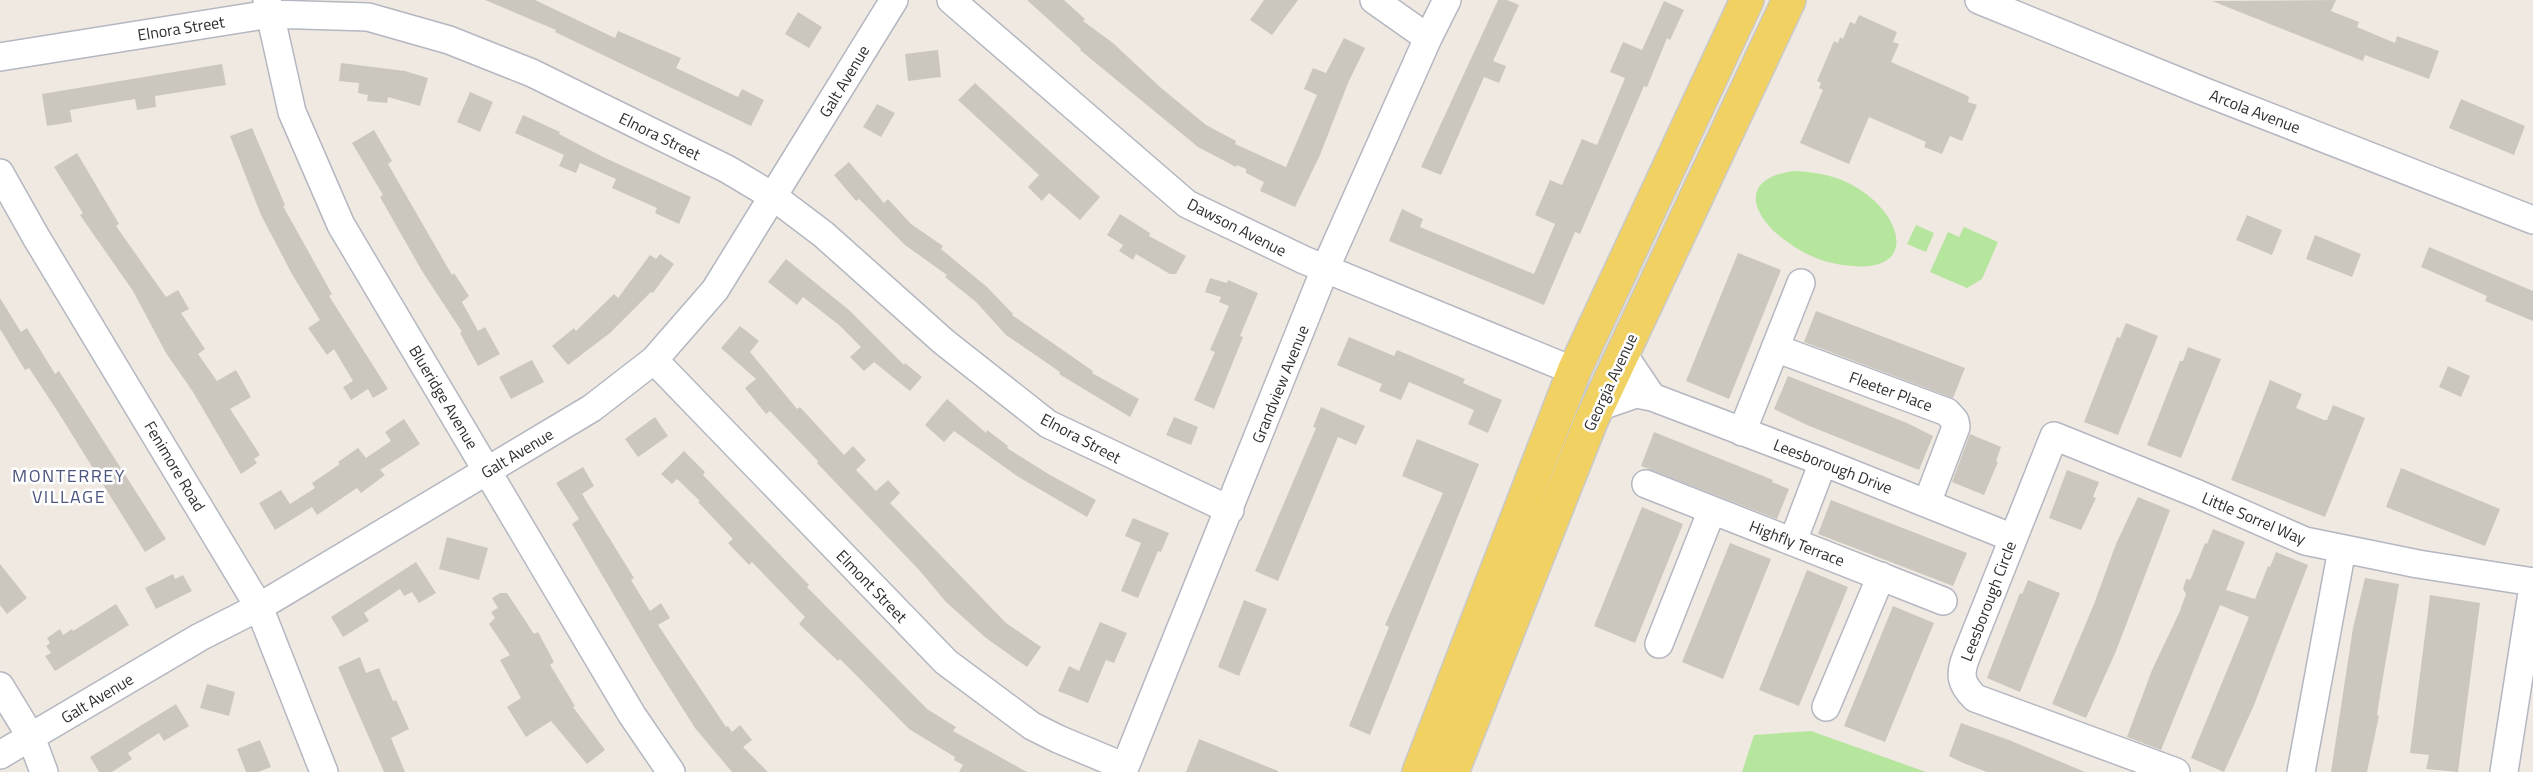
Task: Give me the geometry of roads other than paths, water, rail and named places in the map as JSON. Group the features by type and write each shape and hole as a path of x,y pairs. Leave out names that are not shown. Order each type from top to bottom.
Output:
{"main road":[{"path":"1419,772 1574,371 1747,0"},
{"name":"Georgia Avenue","path":"1452,772 1592,420 1789,0"},
{"path":"1574,371 1599,366 1623,354"},
{"path":"1574,371 1592,420"}],"street":[{"name":"Galt Avenue","path":"0,755 200,637 259,607 592,408 654,360 715,291 894,0"},
{"name":"Dawson Avenue","path":"951,0 1187,204 1325,269 1574,371"},
{"path":"1374,0 1428,38"},
{"name":"Grandview Avenue","path":"1124,769 1325,269 1447,0"},
{"name":"Arcola Avenue","path":"1979,0 2533,220"},
{"name":"Elnora Street","path":"0,57 269,7 368,17 449,40 532,73 727,169 774,197 823,234 944,342 1048,424 1230,510"},
{"name":"Blueridge Avenue","path":"269,7 292,112 341,225 632,715 671,772"},
{"name":"Fenimore Road","path":"0,173 42,247 259,607 324,772"},
{"path":"1742,432 1801,283"},
{"name":"Fleeter Place","path":"1775,348 1947,412 1955,421 1956,427 1927,502"},
{"path":"1623,354 1652,397"},
{"name":"Elmont Street","path":"654,360 946,662 1032,726 1124,769"},
{"name":"Leesborough Drive","path":"1592,420 1636,394 1652,397 1927,502 2013,538"},
{"name":"Leesborough Circle","path":"2054,436 1961,670 1965,688 1975,698 2176,772"},
{"name":"Little Sorrel Way","path":"2054,436 2198,494 2306,541 2533,584"},
{"path":"1793,541 1823,462"},
{"name":"Highfly Terrace","path":"1646,484 1943,602"},
{"path":"1659,644 1712,510"},
{"path":"2301,772 2342,549"},
{"path":"1826,707 1881,576"},
{"path":"2504,772 2533,584"},
{"path":"0,686 31,737 44,772"}],"district":[{"name":"MONTERREY VILLAGE","path":"69,485"}]}
